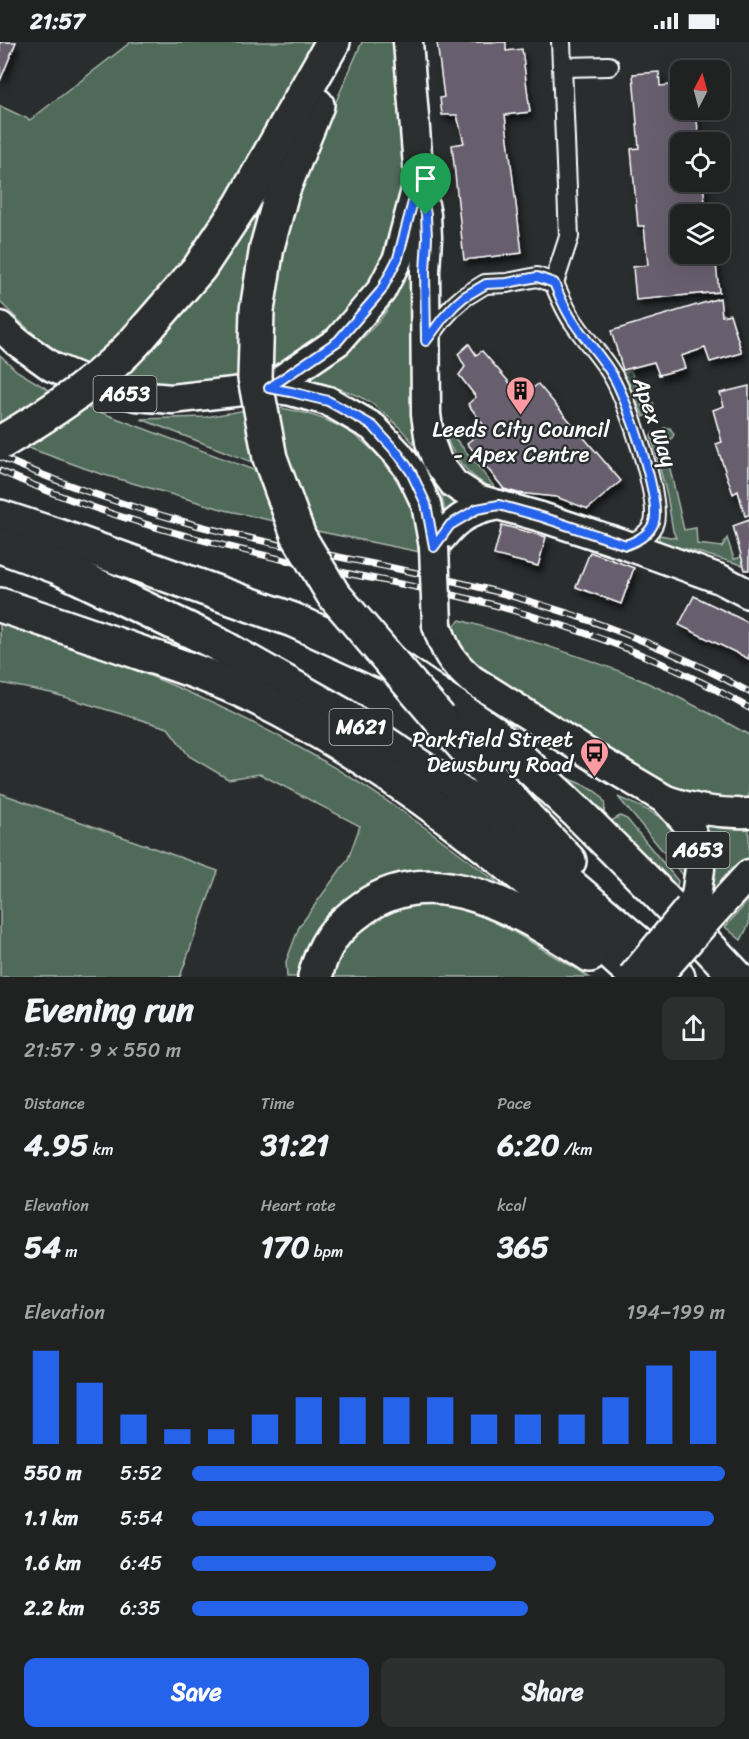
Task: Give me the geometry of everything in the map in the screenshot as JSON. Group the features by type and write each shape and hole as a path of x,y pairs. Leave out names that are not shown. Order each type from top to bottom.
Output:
{"highway":[{"path":"0,443 55,410 133,346 200,267 241,205 333,42"},
{"path":"342,42 282,192 267,247 257,310 255,378 270,458 299,537 333,594 527,818 688,977"},
{"path":"0,518 61,537 293,620 398,668 492,732 586,820 737,977"},
{"name":"M621","path":"0,546 58,567 212,641 341,714 471,801 678,977"},
{"name":"M621","path":"0,606 190,670 248,694 326,736 408,788 482,845 583,927 637,977"},
{"path":"315,977 323,951 334,932 352,915 375,899 414,886 473,893 538,923 624,977"}],"main road":[{"name":"A653","path":"408,42 419,179 426,215 426,414 430,442 437,461 454,484 477,499 552,520 626,545 720,579 749,594"},
{"name":"A653","path":"269,388 338,341 381,291 398,258 419,179"},
{"name":"A653","path":"0,326 16,341 52,367 116,392 172,399 269,388 328,401 373,426 411,472 426,504 434,547 437,626 443,646 454,663 471,680 666,800 693,809 734,814 749,813"},
{"path":"434,547 450,525 477,509 499,505"},
{"name":"A653","path":"657,977 697,915 696,896 700,869 697,846 689,825 666,800"},
{"name":"A653","path":"632,977 697,915 749,874"}],"street":[{"path":"426,341 455,305 486,284 507,283 537,277 554,283 569,237 561,42"},
{"path":"563,67 609,66"},
{"name":"Apex Way","path":"554,283 573,322 614,377 646,464 652,490 654,522 639,539 626,545"}],"green space":[{"path":"131,42 321,42 202,246 88,370 41,340 0,302 0,106 30,120"},
{"path":"362,42 400,42 406,163 403,205 390,250 365,294 330,330 268,372 275,278 296,193"},
{"path":"273,177 242,379 180,386 145,384 121,379 151,350 210,278"},
{"path":"412,257 419,405 470,501 447,520 440,490 431,469 399,427 364,399 341,389 310,381 310,378 345,353 378,323 394,299"},
{"path":"0,355 17,371 57,395 0,432"},
{"path":"631,370 643,406 653,403 654,405 650,413 644,417 621,374"},
{"path":"84,406 259,472 278,522 225,510 98,473 26,447"},
{"path":"273,407 296,411 335,424 353,434 383,461 417,518 420,531 420,552 307,529 293,492"},
{"path":"246,410 257,464 141,419 206,417"},
{"path":"444,426 497,490 478,480 462,465 450,446"},
{"path":"664,428 670,428 674,434 671,440 664,443 684,530 696,528 697,544 722,547 727,538 734,559 749,555 749,567 683,548 685,551 661,543 659,540 659,535 676,538 651,436"},
{"path":"460,620 570,653 634,677 693,704 749,735 749,802 673,791 485,674 459,640 454,626"},
{"path":"0,623 120,664 198,697 274,734 385,800 433,833 502,886 500,889 398,880 305,977 287,977 286,962 299,927 348,859 360,826 260,774 228,779 189,756 168,728 51,693 0,683"},
{"path":"568,778 599,795 605,806 604,813"},
{"path":"0,793 218,871 180,977 0,977"},
{"path":"618,797 653,813 672,828 683,852 686,879"},
{"path":"620,816 627,819 678,881 676,893 611,821"},
{"path":"696,818 749,820 749,858 715,896 702,890"},
{"path":"749,900 749,924 741,940 725,927"},
{"path":"418,902 454,904 486,918 589,977 329,977 335,960 355,931 384,911"}],"building":[{"path":"0,42 16,42 0,81"},
{"path":"437,42 506,42 506,51 522,49 530,112 505,115 522,253 464,260 452,145 464,143 457,115 442,115 440,98 444,97"},
{"path":"659,72 660,86 670,85 670,120 697,120 698,132 670,132 670,192 704,192 705,204 670,204 670,264 716,264 719,292 636,300 633,267 648,265 644,226 638,226 631,149 639,148 633,74"},
{"path":"720,298 722,316 730,314 742,353 710,362 705,348 681,356 685,368 659,375 654,362 623,370 611,331"},
{"name":"Leeds City Council - Apex Centre","path":"469,344 476,355 482,351 522,397 538,384 621,481 588,509 556,497 518,493 504,489 467,443 486,428 468,404 476,397 459,375 465,367 458,354"},
{"path":"749,386 749,515 745,516 738,491 733,494 716,444 722,442 713,410 724,406 720,393"},
{"path":"749,520 749,570 745,570 733,526"},
{"path":"502,525 546,537 538,566 494,555"},
{"path":"590,552 634,568 621,604 576,587"},
{"path":"694,596 749,623 749,659 679,625"}],"railway":[{"path":"0,457 96,495 196,525 422,574 548,607 631,636 749,692"},
{"path":"0,471 75,501 190,537 307,565 427,589 549,621 649,658 704,683 749,708"}],"place":[{"name":"Leeds City Council - Apex Centre","path":"521,416"},
{"name":"Parkfield Street Dewsbury Road","path":"594,778"}],"route":[{"path":"419,179 426,215 426,341 455,305 486,284 507,283 537,277 554,283 573,322 614,377 635,429 646,464 654,510 654,522 639,539 626,545 499,505 477,509 450,525 434,547 426,504 411,472 373,426 328,401 269,388 338,341 381,291 398,258 419,179"}]}
